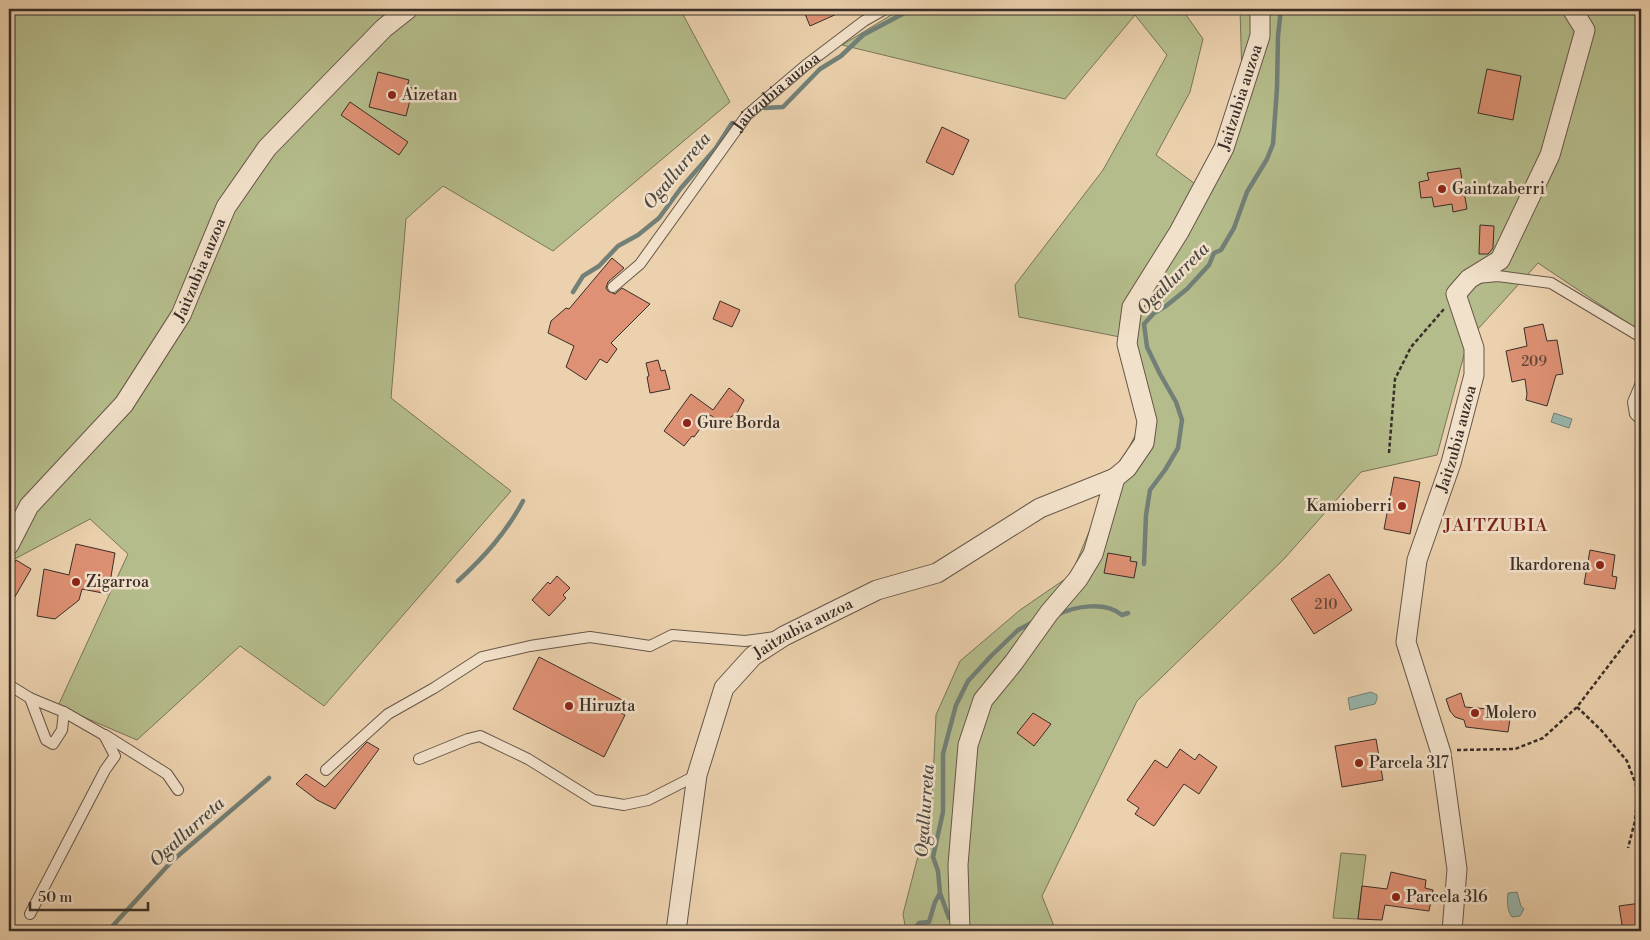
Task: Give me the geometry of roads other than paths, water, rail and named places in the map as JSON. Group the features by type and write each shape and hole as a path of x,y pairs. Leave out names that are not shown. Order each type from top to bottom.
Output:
{"street":[{"name":"Jaitzubia auzoa","path":"9,545 29,506 124,404 181,315 226,208 267,148 384,28 408,9"},
{"name":"Jaitzubia auzoa","path":"676,931 697,776 724,688 753,656 784,636 877,590 937,573 1040,508 1115,478 1127,468 1144,443 1146,421 1127,344 1132,306 1179,232 1224,148 1260,36 1260,9"},
{"path":"1469,279 1500,260 1550,155 1585,30 1572,9"},
{"name":"Jaitzubia auzoa","path":"1452,931 1457,869 1441,753 1406,642 1417,560 1451,463 1474,375 1474,348 1456,294 1469,279"},
{"name":"Jaitzubia auzoa","path":"960,931 958,864 968,745 983,700 1014,662 1049,613 1078,580 1093,554 1115,478"}],"lane":[{"name":"Jaitzubia auzoa","path":"613,287 640,264 747,115 806,64 864,21 885,9"},
{"path":"1469,279 1498,276 1551,283 1641,337"},
{"path":"1641,383 1633,402 1634,414 1641,420"},
{"path":"326,770 388,714 434,688 482,657 530,646 590,637 650,646 672,635 745,641 784,636"},
{"path":"9,685 30,698 64,712 167,774 178,790"},
{"path":"30,698 46,740 53,744 62,730 64,712"},
{"path":"30,914 114,756 104,735"},
{"path":"419,759 480,736 528,759 594,800 624,805 648,800 697,776"}],"water":[{"path":"1554,413 1572,419 1569,428 1551,422"},
{"path":"1371,692 1377,695 1375,704 1350,710 1348,698"},
{"path":"1517,892 1521,906 1524,909 1520,916 1512,917 1508,906 1508,893"}],"waterway":[{"name":"Ogallurreta","path":"765,108 783,107 820,69 841,56 863,35 912,9"},
{"name":"Ogallurreta","path":"1144,564 1146,515 1150,490 1178,448 1182,420 1176,402 1147,347 1144,324 1154,313 1187,289 1209,265 1214,253 1221,250 1234,228 1247,192 1267,159 1273,144 1281,9"},
{"name":"Ogallurreta","path":"573,292 583,276 599,266 618,246 638,235 659,218 681,188 716,148 732,123"},
{"name":"Ogallurreta","path":"458,581 494,544 523,501"},
{"name":"Ogallurreta","path":"1057,615 1072,609 1090,606 1107,608 1122,615 1128,613"},
{"name":"Ogallurreta","path":"913,931 919,923 929,922 940,893 938,871 933,857 943,812 943,754 956,705 968,681 991,656 1018,630 1033,622"},
{"name":"Ogallurreta","path":"108,931 172,861 269,778"},
{"path":"940,893 949,918"}],"place":[{"name":"Aizetan","path":"392,95"},
{"name":"Gaintzaberri","path":"1442,189"},
{"name":"Gure Borda","path":"687,423"},
{"name":"Kamioberri","path":"1402,506"},
{"name":"Ikardorena","path":"1600,565"},
{"name":"Zigarroa","path":"76,582"},
{"name":"Hiruzta","path":"569,706"},
{"name":"Molero","path":"1475,713"},
{"name":"Parcela 317","path":"1359,763"},
{"name":"Parcela 316","path":"1396,897"}],"district":[{"name":"JAITZUBIA","path":"1496,525"}]}
